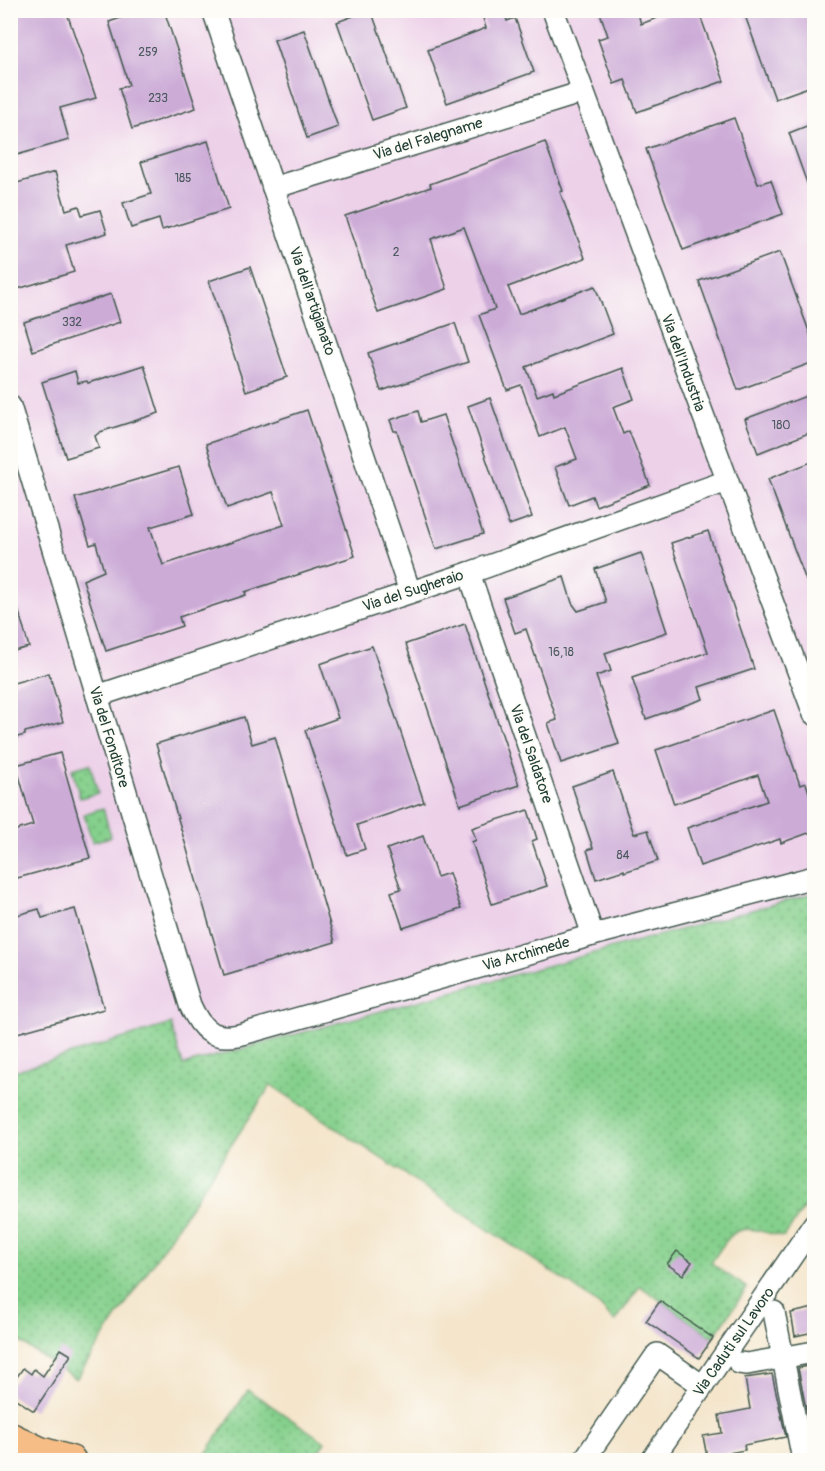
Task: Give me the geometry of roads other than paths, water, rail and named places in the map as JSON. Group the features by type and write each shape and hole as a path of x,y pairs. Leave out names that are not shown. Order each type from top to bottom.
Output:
{"main road":[{"path":"10,1436 39,1450 72,1461"},
{"path":"10,1453 39,1450"}],"street":[{"name":"Via dell'artigianato","path":"213,10 410,592"},
{"name":"Via dell'Industria","path":"553,10 814,714"},
{"name":"Via del Falegname","path":"273,188 583,92"},
{"name":"Via del Fonditore","path":"10,406 190,1005 197,1020 209,1032 229,1037 239,1035"},
{"name":"Via del Sugheraio","path":"97,696 469,573 727,481"},
{"name":"Via del Saldatore","path":"469,573 593,935"},
{"name":"Via Archimede","path":"239,1035 593,935 814,877"},
{"name":"Via Caduti sul Lavoro","path":"652,1461 814,1227"},
{"path":"774,1312 802,1461"},
{"path":"739,1363 747,1364 814,1352"},
{"path":"584,1461 657,1354 703,1386"}]}
